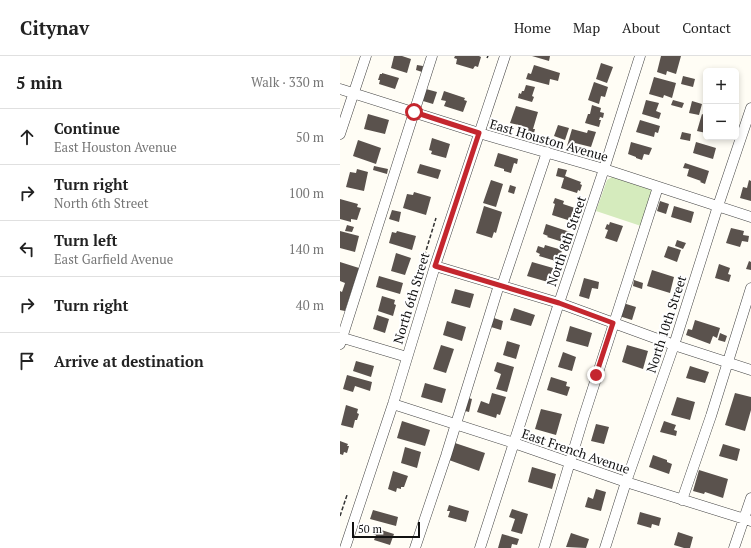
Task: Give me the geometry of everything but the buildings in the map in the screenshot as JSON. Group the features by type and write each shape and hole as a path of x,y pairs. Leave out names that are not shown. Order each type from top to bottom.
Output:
{"street":[{"path":"340,134 366,56"},
{"path":"407,357 341,339 432,56"},
{"name":"North 6th Street","path":"345,548 393,404 435,266 505,56"},
{"name":"North 8th Street","path":"480,548 640,56"},
{"name":"East Houston Avenue","path":"340,89 479,133 604,169 751,217"},
{"name":"North 10th Street","path":"605,548 626,482 674,345 751,108"},
{"path":"415,548 501,286 547,152"},
{"path":"544,548 613,323 658,187"},
{"path":"435,266 559,303 674,345 751,370"},
{"path":"682,500 711,416 751,288"},
{"name":"East French Avenue","path":"393,404 514,443 626,482 748,520"},
{"path":"734,548 748,520 751,498"}],"path":[{"path":"421,267 436,218"},
{"path":"340,516 347,495"}],"green space":[{"path":"612,177 655,191 644,227 596,211 607,180"}],"route":[{"path":"414,112 479,133 435,266 559,303 613,323 596,375"}]}
